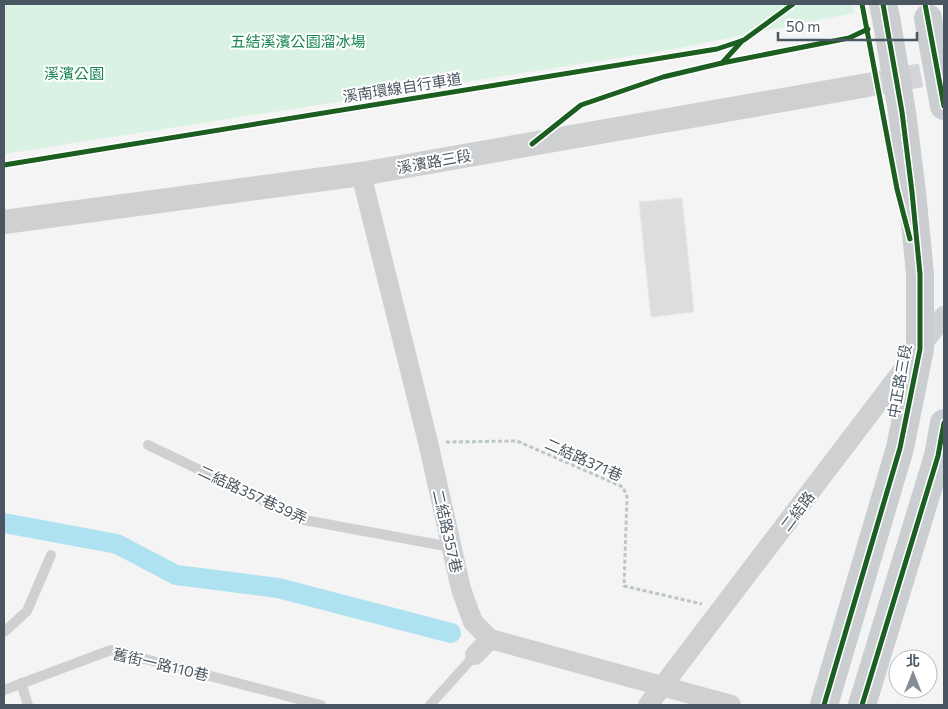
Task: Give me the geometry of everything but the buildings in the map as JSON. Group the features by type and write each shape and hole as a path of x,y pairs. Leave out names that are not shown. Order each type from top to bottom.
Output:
{"main road":[{"path":"927,11 944,106"},
{"name":"中正路三段","path":"824,705 900,448 920,349 920,274 912,192 902,112 885,13"},
{"path":"862,705 938,456 944,423"}],"street":[{"name":"溪濱路三段","path":"4,222 361,174 862,86"},
{"name":"二結路357巷","path":"361,174 428,442 461,589 473,622 490,639"},
{"name":"二結路","path":"648,705 944,316"},
{"path":"475,655 490,639 731,705"}],"lane":[{"name":"二結路357巷39弄","path":"148,445 304,520 451,547"},
{"path":"4,632 27,611 51,555"},
{"name":"舊街一路110巷","path":"4,690 111,650 321,705"},
{"path":"430,705 475,655"},
{"path":"21,683 28,705"}],"green space":[{"name":"溪濱公園","path":"4,4 852,4 854,13 663,51 4,154"}],"waterway":[{"path":"4,523 117,544 176,575 278,588 451,633"}],"tunnel":[{"path":"862,86 944,71"}],"cycle path":[{"name":"溪南環線自行車道","path":"4,165 717,49 744,40 793,4"},
{"path":"862,4 897,189 910,239"},
{"path":"824,705 900,448 920,349 920,274 912,192 902,112 883,4"},
{"path":"925,4 944,106"},
{"path":"722,63 849,38 868,29"},
{"path":"532,144 581,105 663,77 722,63 742,41"},
{"path":"862,705 938,456 944,423"}],"park label":[{"name":"五結溪濱公園溜冰場","path":"298,41"}]}
